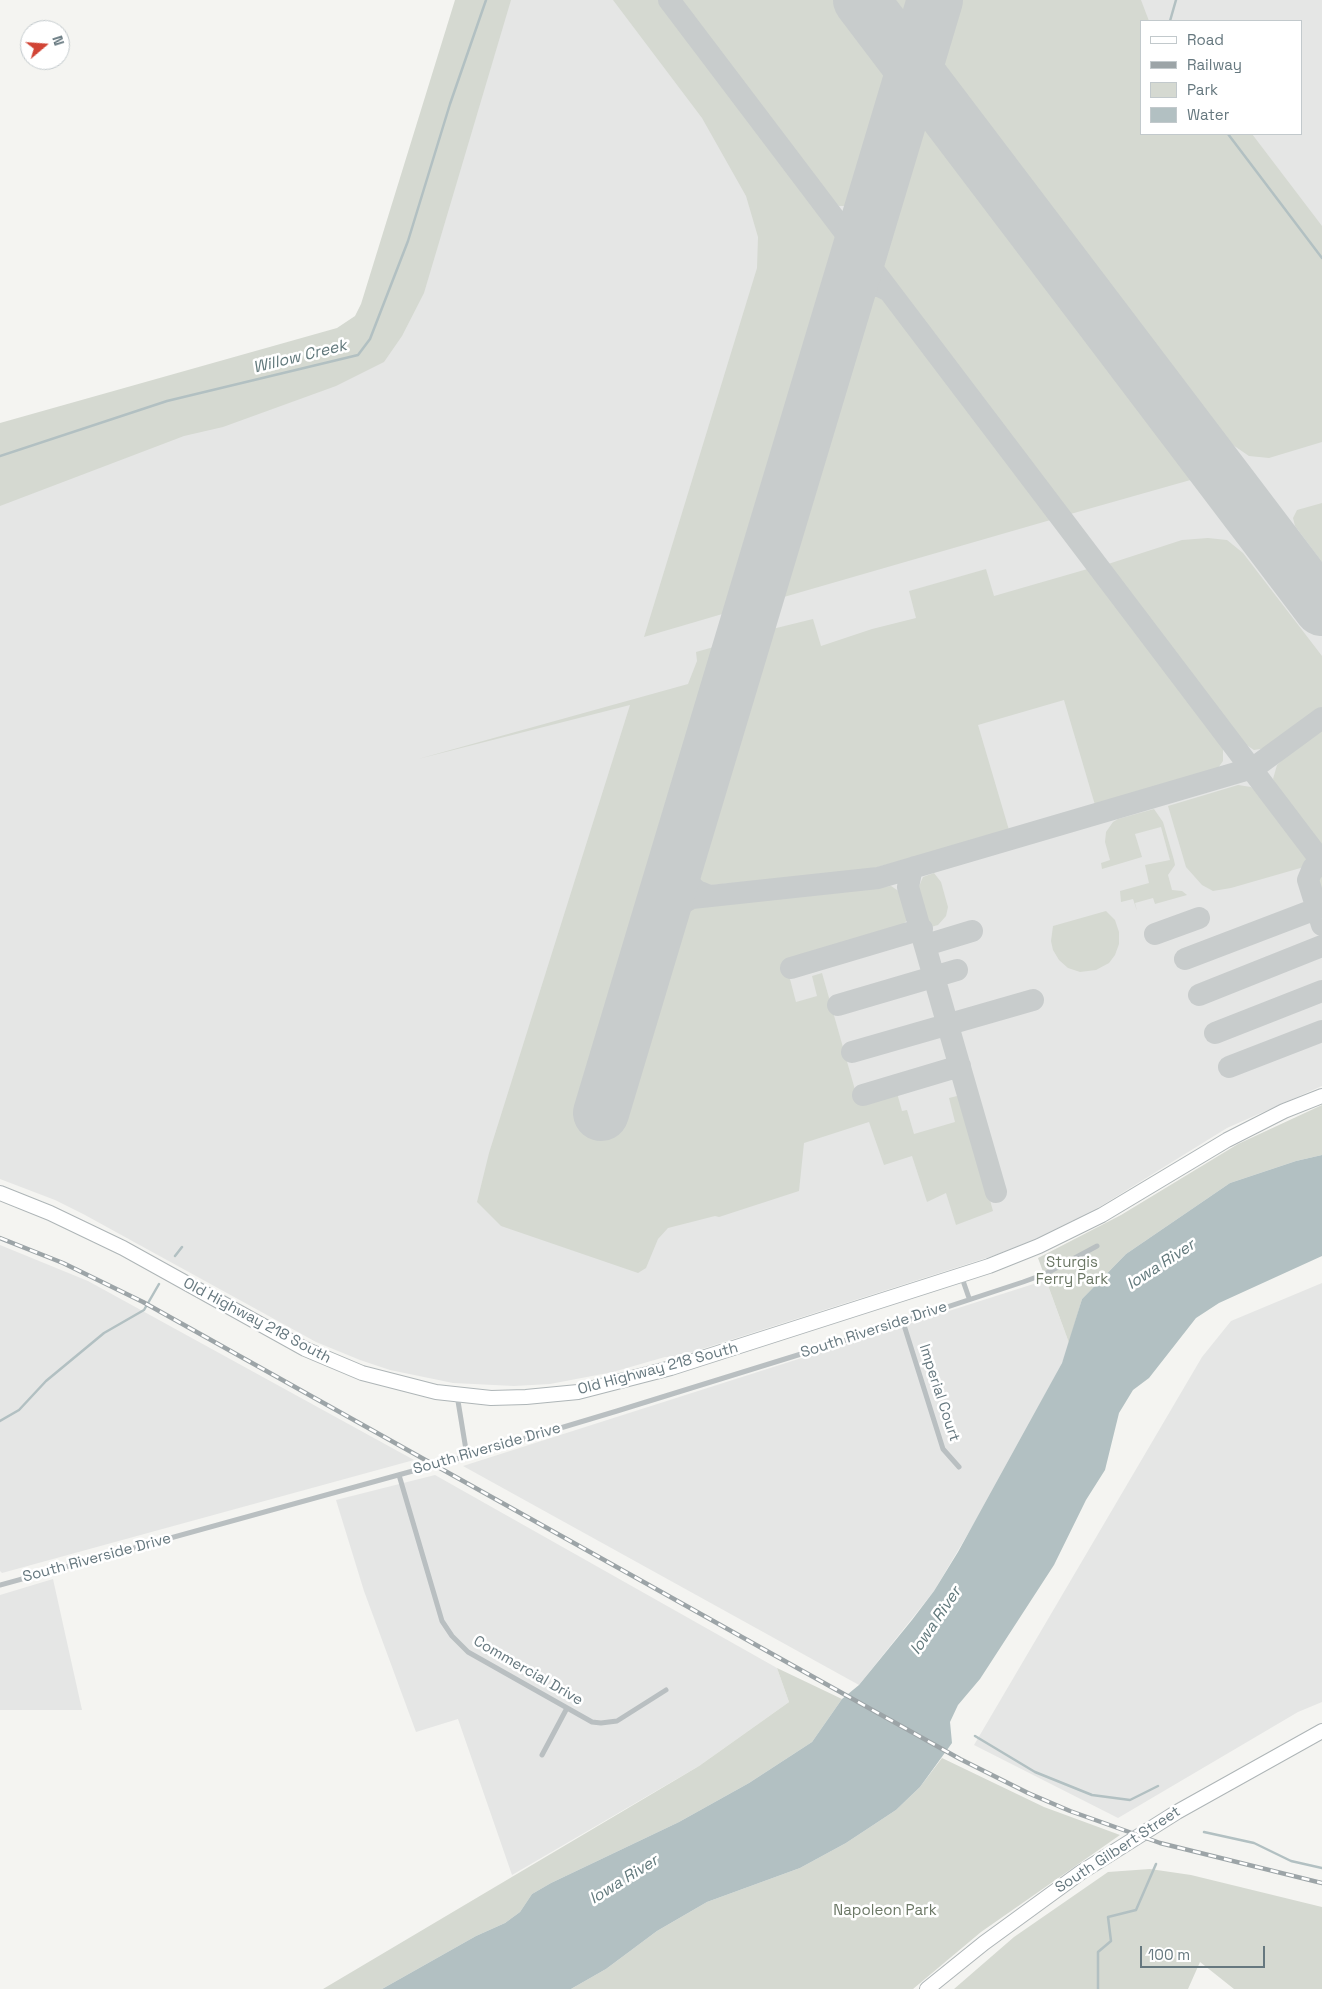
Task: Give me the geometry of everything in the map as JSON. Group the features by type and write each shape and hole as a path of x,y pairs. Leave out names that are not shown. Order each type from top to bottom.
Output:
{"main road":[{"path":"961,1276 1039,1246 1094,1219 1234,1136 1284,1111 1322,1096"},
{"name":"Old Highway 218 South","path":"0,1193 50,1213 124,1248 332,1362 383,1380 457,1395 491,1398 578,1392 605,1386 775,1336 961,1276"},
{"name":"South Gilbert Street","path":"928,1989 984,1943 1080,1873 1177,1812 1322,1731"}],"street":[{"name":"South Riverside Drive","path":"0,1584 466,1456 903,1322 969,1298 1045,1274 1098,1246"},
{"path":"961,1276 969,1298"},
{"name":"Imperial Court","path":"903,1322 943,1449 959,1467"},
{"path":"457,1395 466,1456"},
{"name":"Commercial Drive","path":"399,1475 442,1621 452,1636 472,1655 592,1722 608,1723 624,1716 666,1690"},
{"path":"542,1755 567,1708"}],"shaded area":[{"path":"457,0 1322,0 1322,1086 1227,1128 1101,1206 1037,1239 1005,1252 677,1357 665,1357 613,1372 550,1384 514,1386 453,1383 390,1370 316,1342 85,1215 55,1200 0,1179 0,431 357,326"},
{"path":"0,1245 88,1281 414,1460 2,1573 0,1571"},
{"path":"1046,1280 1069,1343 1062,1363 998,1483 934,1591 859,1685 463,1466"},
{"path":"1322,1283 1322,1702 1298,1712 1118,1818 974,1745 1202,1357 1231,1321"},
{"path":"435,1475 777,1668 789,1702 699,1766 512,1875 458,1719 416,1732 364,1591 336,1500"},
{"path":"53,1579 82,1710 0,1710 0,1595"}],"green space":[{"path":"455,0 511,0 424,293 402,336 384,362 336,386 223,427 184,436 0,506 0,423 337,328 355,316 361,304"},
{"path":"613,0 660,0 836,232 842,242 840,250 843,251 736,610 644,637 757,268 758,237 746,196 702,118"},
{"path":"677,0 837,0 896,79 860,197 857,201 855,200 853,206 839,206 820,188"},
{"path":"884,0 920,0 909,33"},
{"path":"949,0 1141,0 1149,20 1140,20 1140,135 1253,135 1322,226 1322,442 1269,458 1249,456 1230,443 931,62"},
{"path":"917,107 1086,338 1194,479 1067,515 882,271 876,261 879,252 875,251"},
{"path":"866,296 879,296 898,314 1054,519 770,601 858,305 861,301 864,302"},
{"path":"1322,503 1322,562 1295,526 1293,518 1297,510"},
{"path":"1208,538 1227,540 1243,553 1322,656 1322,709 1266,748 1254,750 1245,744 1230,727 1105,565 1182,540"},
{"path":"1091,568 1211,726 1223,749 1223,761 1218,768 1095,805 1064,700 978,725 1009,830 867,870 712,885 701,883 695,877 690,866 760,632 813,619 821,646 872,629 916,618 909,591 986,569 994,596"},
{"path":"728,643 585,1123 612,1132 675,922 682,915 695,907 711,904 891,886 903,894 912,916 902,925 785,960 796,1002 817,996 812,976 822,973 859,1104 897,1093 902,1111 907,1110 914,1134 955,1122 949,1098 961,1095 993,1211 956,1225 946,1193 927,1202 912,1156 884,1165 869,1122 804,1143 799,1191 719,1217 715,1216 668,1228 658,1239 646,1268 638,1273 501,1226 477,1202 489,1153 630,705 418,759 688,684 697,661 696,652"},
{"path":"1322,727 1322,851 1290,808 1273,779 1277,765 1296,746"},
{"path":"1238,785 1251,787 1271,805 1306,852 1308,859 1304,867 1231,888 1213,891 1202,885 1186,867 1168,806"},
{"path":"1154,809 1163,822 1174,860 1175,865 1168,875 1172,890 1182,891 1187,895 1155,904 1153,898 1135,903 1137,911 1133,899 1121,902 1120,891 1149,883 1145,865 1170,860 1161,827 1135,834 1142,857 1102,869 1101,863 1110,860 1105,842 1106,832 1113,822 1118,819"},
{"path":"934,873 941,882 948,907 946,916 938,925 931,927 924,917 917,891 923,877"},
{"path":"1319,874 1322,875 1322,905 1315,880"},
{"path":"1106,911 1115,920 1119,932 1119,944 1115,955 1109,963 1096,970 1080,972 1068,968 1059,960 1053,950 1051,941 1053,926"},
{"name":"Sturgis Ferry Park","path":"1322,1105 1322,1155 1296,1161 1230,1183 1126,1254 1082,1299 1069,1343 1038,1258 1121,1215 1238,1144"},
{"path":"777,1668 842,1699 812,1742 749,1783 679,1822 551,1883 532,1894 520,1912 505,1923 476,1936 382,1989 323,1989 699,1766 789,1702"},
{"name":"Napoleon Park","path":"942,1758 1044,1807 1120,1835 981,1932 913,1989 571,1989 606,1969 657,1931 707,1902 800,1868 846,1843 896,1810 920,1787"},
{"path":"1150,1869 1191,1875 1322,1907 1322,1989 1234,1989 1200,1962 1188,1989 954,1989 1014,1937 1108,1872"}],"water":[{"name":"Iowa River","path":"1322,1155 1322,1256 1219,1303 1196,1318 1149,1378 1133,1390 1119,1413 1105,1470 1086,1500 1054,1565 980,1679 958,1705 950,1722 952,1743 920,1787 896,1810 846,1843 800,1868 707,1902 657,1931 606,1969 571,1989 382,1989 476,1936 505,1923 520,1912 532,1894 551,1883 679,1822 749,1783 812,1742 842,1699 859,1685 912,1620 934,1591 958,1552 1062,1363 1082,1299 1126,1254 1230,1183 1296,1161"}],"waterway":[{"name":"Willow Creek","path":"0,456 167,401 358,355 370,339 408,241 450,104 486,0"},
{"path":"1170,20 1176,0"},
{"path":"1229,135 1322,258"},
{"path":"175,1256 182,1247"},
{"path":"0,1421 19,1410 46,1381 104,1333 144,1310 159,1284"},
{"path":"975,1736 1035,1772 1092,1795 1130,1800 1158,1786"},
{"path":"1204,1832 1254,1843 1291,1861 1322,1868"},
{"path":"1098,1989 1098,1952 1111,1941 1108,1917 1136,1910 1156,1864"}],"taxiway":[{"path":"669,0 853,243 855,258 832,336"},
{"path":"886,166 864,241 864,253 868,263 1322,862"},
{"path":"822,379 845,305 850,296 859,289 868,286 879,286 889,291"},
{"path":"634,1009 660,927 674,908 692,898 878,878 1246,770 1259,764 1322,718"},
{"path":"703,778 681,853 680,864 687,882 697,891 707,895"},
{"path":"1322,866 1313,868 1308,880 1322,925"},
{"path":"915,867 911,872 908,887 996,1192"},
{"path":"1185,959 1316,909"},
{"path":"1155,934 1199,918"},
{"path":"791,968 922,929"},
{"path":"926,945 972,931"},
{"path":"1199,995 1322,946"},
{"path":"838,1005 957,970"},
{"path":"1215,1033 1322,991"},
{"path":"852,1052 1033,1000"},
{"path":"1229,1067 1322,1031"},
{"path":"863,1095 960,1066"}],"runway":[{"path":"861,0 1322,608"},
{"path":"601,1113 935,0"}],"railway":[{"path":"0,1238 63,1263 143,1302 960,1759 1028,1793 1070,1811 1160,1843 1322,1883"}]}
